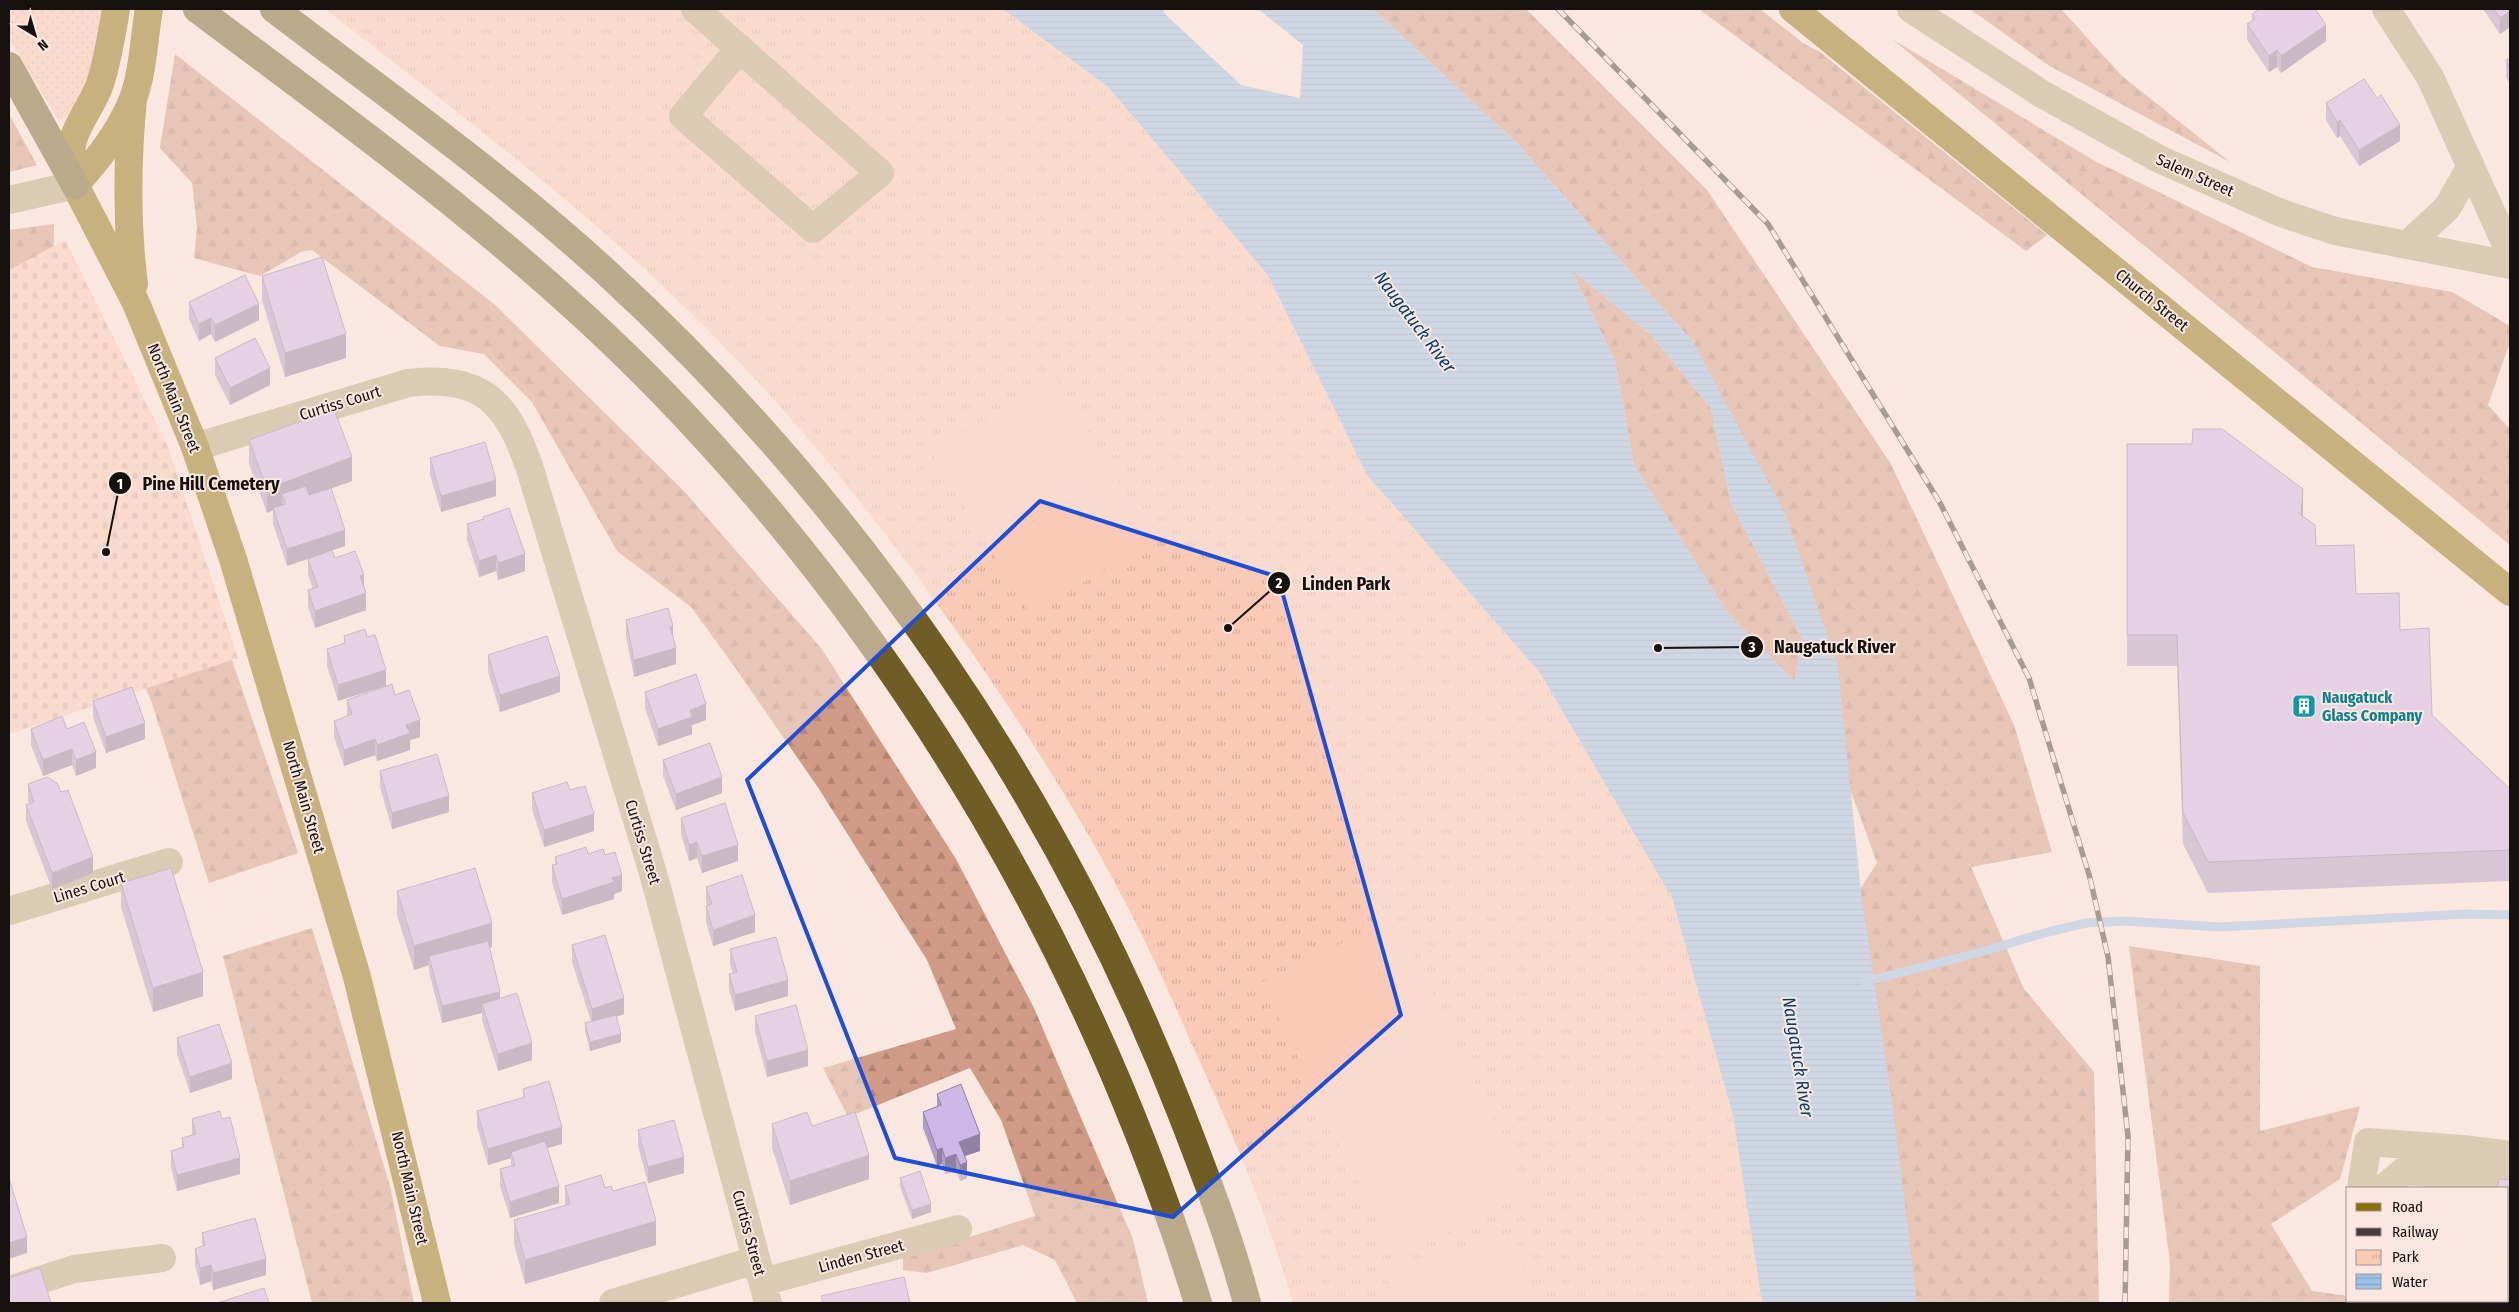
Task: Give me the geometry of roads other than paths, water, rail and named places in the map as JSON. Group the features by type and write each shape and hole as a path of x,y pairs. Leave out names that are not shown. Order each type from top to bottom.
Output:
{"highway":[{"path":"197,9 495,238 582,315 662,392 733,470 805,555 866,635 936,735 992,829 1046,927 1094,1028 1138,1130 1177,1235 1198,1303"},
{"path":"274,9 431,128 604,270 685,348 761,429 834,516 901,602 964,693 1024,788 1075,880 1127,985 1169,1082 1211,1189 1247,1303"},
{"path":"9,66 75,185"}],"main road":[{"name":"North Main Street","path":"116,9 107,61 99,86 75,132 71,164 75,185 136,303 195,447 233,559 357,977 437,1303"},
{"path":"75,185 102,153 118,130 133,99 148,9"},
{"name":"Church Street","path":"1793,9 2510,592"},
{"name":"North Main Street","path":"133,99 128,146 127,204 136,303"}],"street":[{"path":"695,9 740,48 880,172 813,229 683,116 740,48"},
{"name":"Salem Street","path":"1911,9 2042,94 2159,159 2281,214 2335,231 2510,266"},
{"path":"2386,9 2430,77 2510,253"},
{"path":"2407,245 2447,208 2471,166"},
{"path":"9,200 75,185"},
{"name":"Curtiss Court","path":"195,447 408,383 437,380 463,383 485,396"},
{"name":"Curtiss Street","path":"485,396 504,412 519,438 530,469 653,873 762,1282"},
{"name":"Lines Court","path":"9,911 170,862"},
{"path":"2361,1187 2368,1142 2463,1149 2510,1156"},
{"path":"2385,1187 2404,1171 2438,1172 2510,1179"},
{"path":"2417,1187 2438,1172"},
{"name":"Linden Street","path":"613,1303 762,1282 958,1229"},
{"path":"9,1290 74,1269 162,1258"}],"water":[{"path":"1003,9 1162,9 1166,15 1241,85 1300,98 1303,45 1258,9 1373,9 1516,142 1693,342 1785,513 1838,667 1861,892 1893,1109 1917,1303 1762,1303 1733,1116 1672,898 1540,673 1367,475 1267,274 1108,87","holes":["1572,270 1651,335 1711,408 1731,503 1802,638 1795,681 1727,612 1634,465 1615,361"]}],"waterway":[{"path":"1864,982 2086,923 2124,921 2220,927 2467,914 2510,915"}],"railway":[{"path":"1558,9 1768,224 1940,503 2029,678 2090,878 2108,957 2128,1136 2125,1303"}],"place":[{"name":"Pine Hill Cemetery","path":"106,552"},
{"name":"Linden Park","path":"1228,628"},
{"name":"Naugatuck River","path":"1658,648"},
{"name":"Naugatuck Glass Company","path":"2304,706"}]}
